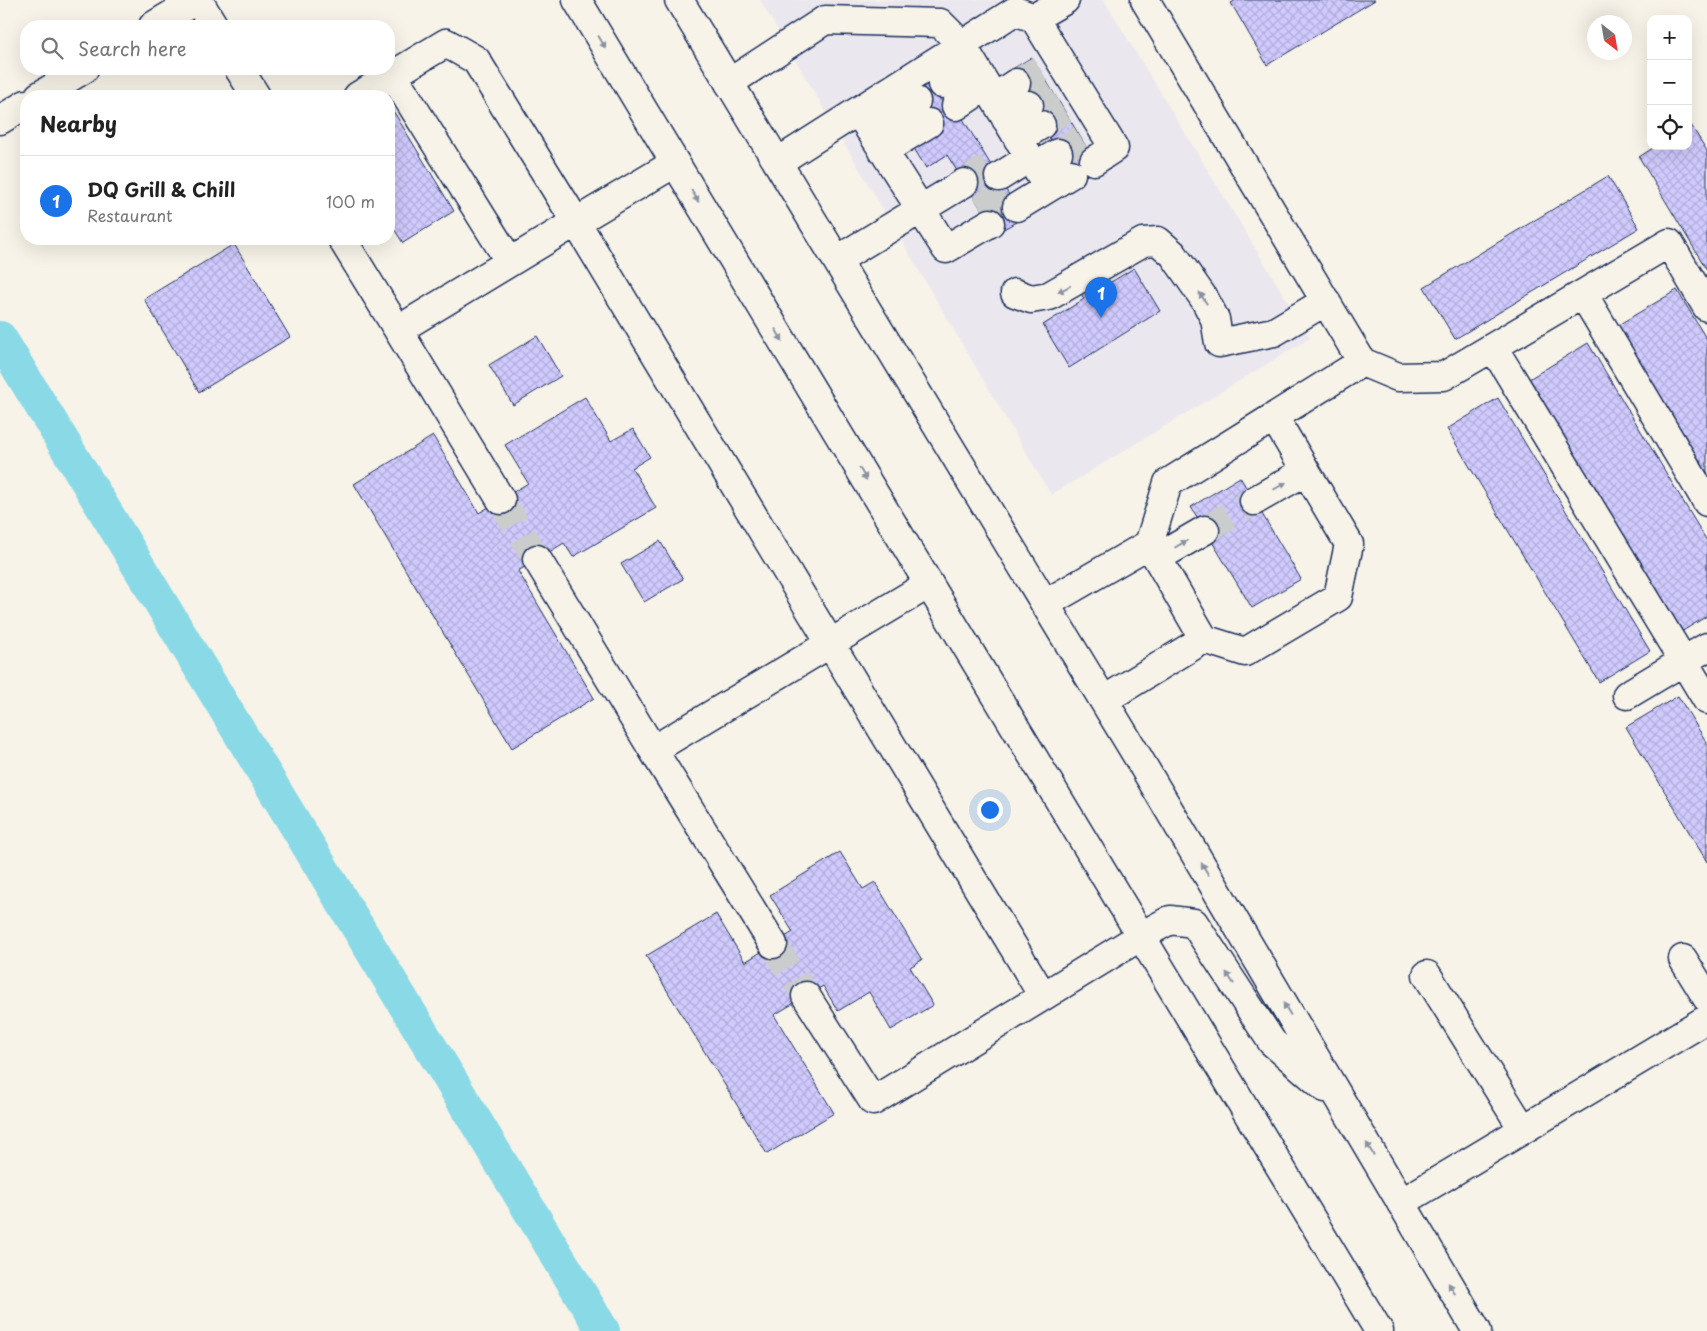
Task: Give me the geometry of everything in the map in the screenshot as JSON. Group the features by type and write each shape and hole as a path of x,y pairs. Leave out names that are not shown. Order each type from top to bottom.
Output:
{"main road":[{"path":"163,20 197,0 210,20"},
{"path":"577,0 1379,1331"},
{"path":"679,0 1104,700 1477,1331"},
{"path":"1034,18 1065,0"},
{"path":"1145,0 1362,362 1398,377 1444,376 1669,243 1707,307"},
{"path":"729,83 827,10 940,23 1010,126"},
{"path":"1004,185 1010,126 1015,11 1034,18 1062,84 1092,142"},
{"path":"395,74 446,43 476,60 576,222 1043,996"},
{"path":"49,90 74,75"},
{"path":"243,75 252,90"},
{"path":"368,90 393,75 510,262"},
{"path":"949,95 1010,126 1064,164"},
{"path":"870,130 1010,126 1029,104 1010,126"},
{"path":"0,120 20,108"},
{"path":"778,162 922,112"},
{"path":"837,260 928,221 976,202 946,249 928,221 870,130"},
{"path":"398,330 675,163"},
{"path":"1015,293 1031,299 1049,296 1143,242 1158,241 1172,254 1205,300 1215,319 1219,343 1274,332 1326,302"},
{"path":"346,245 501,500"},
{"path":"1583,294 1707,502"},
{"path":"1494,347 1707,700"},
{"path":"1274,417 1349,544 1338,597 1245,652 1204,639 1153,551 1168,483 1362,362"},
{"path":"1254,501 1306,471"},
{"path":"1045,604 1153,551 1205,530"},
{"path":"537,559 774,944"},
{"path":"653,750 929,584"},
{"path":"1104,700 1204,639"},
{"path":"1627,695 1707,647"},
{"path":"806,996 873,1101 1141,936 1170,920 1194,923 1272,1042 1343,1104"},
{"path":"1683,959 1707,998"},
{"path":"1427,975 1523,1130"},
{"path":"1401,1202 1707,1019"}],"shaded area":[{"path":"760,0 1104,0 1310,338 1051,495"}],"building":[{"path":"1236,0 1375,0 1267,65 1231,3"},
{"path":"1032,57 1099,168 1076,182 1009,71"},
{"path":"937,76 1023,218 995,234 947,155 926,168 912,145 910,92"},
{"path":"395,114 454,211 403,243 395,230"},
{"path":"1692,127 1707,151 1707,270 1639,157 1650,150 1692,150"},
{"path":"1608,176 1639,228 1455,339 1424,287"},
{"path":"235,245 290,337 199,392 144,299"},
{"path":"1134,268 1160,311 1069,368 1043,325 1084,299 1079,290 1097,279 1103,287"},
{"path":"1677,290 1707,340 1707,474 1618,325"},
{"path":"537,336 561,376 513,405 489,365"},
{"path":"1588,343 1707,541 1707,616 1681,632 1529,379"},
{"path":"585,397 611,441 633,429 650,457 632,468 656,508 573,557 564,543 518,571 594,698 512,748 354,484 433,436 479,513 528,483 505,445"},
{"path":"1498,398 1650,651 1599,682 1447,429"},
{"path":"1240,477 1301,579 1252,608 1191,507"},
{"path":"660,541 683,579 644,602 621,564"},
{"path":"1678,696 1707,743 1707,862 1626,727"},
{"path":"840,852 863,889 875,882 922,960 910,967 933,1005 891,1030 869,992 838,1011 823,986 774,1015 834,1113 767,1154 646,956 716,914 745,962 793,932 770,895"}],"waterway":[{"path":"0,338 603,1331"}],"tunnel":[{"path":"1016,83 1040,69"},
{"path":"1029,105 1052,90"},
{"path":"1041,125 1064,110"},
{"path":"1058,153 1081,138"},
{"path":"964,183 992,165"},
{"path":"980,208 1007,191"},
{"path":"501,500 537,559"},
{"path":"1205,530 1254,501"},
{"path":"773,944 806,996"}],"place":[{"name":"DQ Grill & Chill","path":"1101,318"}]}
